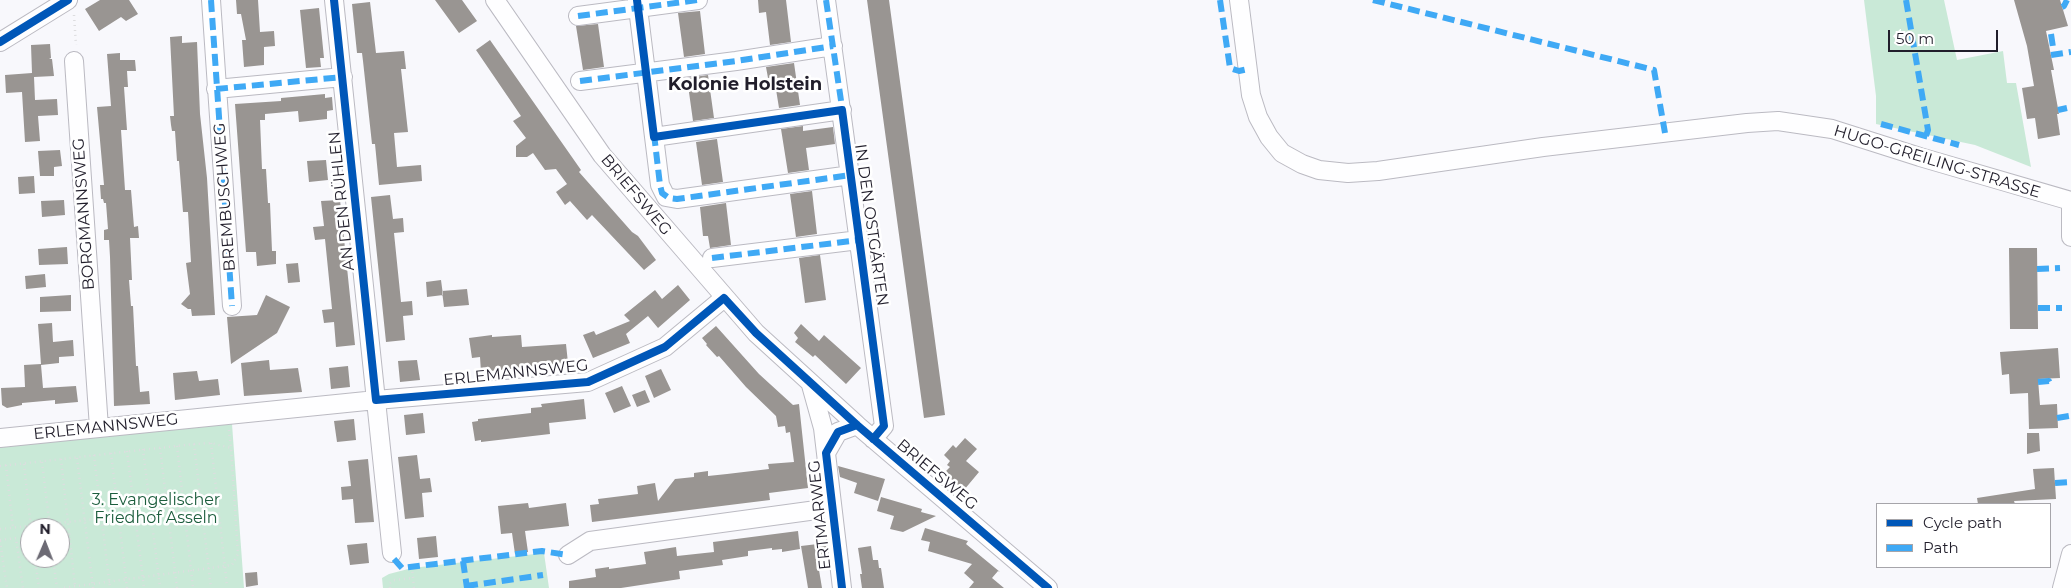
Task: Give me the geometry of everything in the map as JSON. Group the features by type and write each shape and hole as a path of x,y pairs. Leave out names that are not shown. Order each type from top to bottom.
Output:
{"street":[{"name":"BREMBUSCHWEG","path":"211,0 232,306"},
{"name":"AN DEN RÜHLEN","path":"334,0 392,553"},
{"name":"BRIEFSWEG","path":"495,0 602,155 756,333 856,425 1048,588"},
{"path":"578,16 637,4 698,0"},
{"name":"IN DEN OSTGÄRTEN","path":"826,0 884,426 873,439"},
{"name":"HUGO-GREILING-STRASSE","path":"1239,0 1251,96 1258,117 1282,153 1302,164 1319,170 1348,173 1378,170 1543,147 1778,121 1832,129 2071,201"},
{"path":"0,42 71,4"},
{"path":"637,4 654,137 842,110"},
{"path":"580,81 736,61 833,46"},
{"name":"BORGMANNSWEG","path":"74,61 99,428"},
{"path":"216,89 343,77"},
{"name":"IN DEN OSTGÄRTEN","path":"654,137 660,185 666,197 677,199 851,175"},
{"path":"2071,201 2071,237"},
{"name":"IN DEN OSTGÄRTEN","path":"712,258 860,240"},
{"name":"ERLEMANNSWEG","path":"0,438 376,400 588,382 666,346 724,298"},
{"name":"ERTMARWEG","path":"810,382 818,403 826,452 831,508 842,588"},
{"name":"ERTMARWEG","path":"826,452 838,432 856,425"},
{"name":"ERTMARWEG","path":"568,555 590,541 831,508"},
{"path":"2062,588 2071,554"}],"path":[{"path":"71,4 76,49 74,61"},
{"path":"211,443 226,586"},
{"path":"0,466 194,444 211,443 231,448 238,554 232,565 92,586 62,588"},
{"path":"194,444 211,588"},
{"path":"177,446 193,588"},
{"path":"160,448 177,588"},
{"path":"143,449 160,588"},
{"path":"127,451 144,588"},
{"path":"111,453 127,588"},
{"path":"94,455 110,588"},
{"path":"77,457 92,586"},
{"path":"60,460 68,518"},
{"path":"42,462 48,518"},
{"path":"24,464 30,518"},
{"path":"6,465 14,528"},
{"path":"70,521 135,515 217,504"},
{"path":"0,529 20,528"},
{"path":"6,588 0,540 16,538 23,588"},
{"path":"70,538 76,587"},
{"path":"412,567 414,588"},
{"path":"36,568 39,588"},
{"path":"54,568 57,588"},
{"path":"390,588 390,583 394,580 413,578"}],"green space":[{"path":"1864,0 1944,0 1957,60 2003,51 2007,83 2016,83 2031,167 1975,145 1876,124 1876,96"},
{"name":"3. Evangelischer Friedhof Asseln","path":"232,424 244,588 0,588 0,445"},
{"path":"544,553 549,588 383,588 382,578 389,574 412,568"}],"building":[{"path":"100,0 129,0 138,14 126,21 121,17 99,31 85,9"},
{"path":"236,0 258,0 260,32 274,31 275,46 264,47 264,65 244,67 242,40 246,40 241,14 237,14"},
{"path":"435,0 462,0 477,21 459,33"},
{"path":"758,0 786,0 791,42 770,45 766,12 759,13"},
{"path":"867,0 889,0 945,415 924,418"},
{"path":"2014,0 2060,0 2068,26 2046,31 2054,70 2051,70 2059,114 2057,114 2060,135 2038,139 2035,118 2027,119 2022,88 2034,86 2027,46"},
{"path":"370,2 376,53 404,51 406,69 401,69 408,132 394,133 397,167 421,165 422,181 379,185 375,144 372,144 362,53 357,53 352,4"},
{"path":"319,8 324,58 320,58 321,67 306,68 300,10"},
{"path":"700,11 705,54 684,57 678,13"},
{"path":"598,24 604,67 583,70 576,26"},
{"path":"182,36 182,43 197,42 200,114 207,178 215,315 192,316 191,309 181,304 190,294 186,263 191,262 188,212 183,212 175,131 172,131 170,116 174,116 170,37"},
{"path":"490,40 581,170 579,172 632,232 638,236 656,260 644,270 592,215 587,220 570,201 565,205 556,192 567,184 556,169 545,170 533,153 527,157 516,157 516,146 526,138 513,121 521,116 476,50"},
{"path":"50,44 51,58 49,59 52,59 54,76 34,77 35,100 57,99 58,115 38,116 40,141 25,142 22,92 6,93 5,75 32,73 31,45"},
{"path":"120,53 120,60 135,60 136,71 127,71 128,87 124,87 127,130 121,130 125,190 131,190 134,227 138,226 139,238 130,238 132,280 129,280 131,306 133,306 136,366 138,366 140,392 149,391 150,404 114,406 110,257 109,240 104,240 104,230 108,229 106,203 101,199 100,185 104,185 97,107 111,106 107,54"},
{"path":"794,63 800,105 779,108 774,77 768,78 766,67"},
{"path":"708,75 714,118 693,121 687,78"},
{"path":"325,94 325,98 332,97 333,110 327,111 327,119 299,122 298,111 265,114 265,120 260,120 262,169 266,169 268,203 270,203 272,251 276,251 276,264 257,266 256,252 246,252 235,104 281,101 281,98"},
{"path":"803,126 803,131 833,127 835,144 806,148 809,170 788,173 781,129"},
{"path":"717,139 723,182 702,185 696,142"},
{"path":"60,150 62,166 54,167 54,176 40,176 38,151"},
{"path":"326,160 328,180 309,182 307,161"},
{"path":"34,176 35,193 19,194 18,177"},
{"path":"812,191 817,234 796,237 790,194"},
{"path":"390,195 393,219 403,218 404,232 394,233 401,302 412,301 413,315 403,316 405,340 386,342 371,197"},
{"path":"64,200 65,215 42,217 41,201"},
{"path":"340,200 355,345 336,347 334,322 324,323 322,310 332,309 325,239 315,240 313,227 324,226 321,201"},
{"path":"726,203 731,245 710,248 708,236 703,236 700,207"},
{"path":"67,247 68,264 39,265 38,249"},
{"path":"2009,248 2037,248 2038,329 2010,329"},
{"path":"820,255 826,300 805,303 799,258"},
{"path":"298,263 300,282 288,283 286,264"},
{"path":"45,274 46,287 26,289 25,276"},
{"path":"441,280 443,295 427,297 426,282"},
{"path":"678,285 690,300 658,328 648,316 626,334 630,343 593,358 583,335 594,331 596,335 630,321 624,315 655,290 662,299"},
{"path":"467,289 469,305 444,307 442,291"},
{"path":"71,295 71,311 40,312 40,297"},
{"path":"266,295 290,307 277,333 231,364 227,317 257,315"},
{"path":"52,323 53,342 73,340 74,356 59,357 59,363 41,365 43,388 76,386 78,402 55,404 55,400 22,403 22,405 7,408 2,405 1,388 25,387 24,365 41,364 38,324"},
{"path":"801,324 819,341 824,335 861,368 846,384 815,355 813,357 795,342 798,338 794,333"},
{"path":"716,326 759,374 793,405 799,404 808,488 769,493 770,500 592,522 590,505 599,504 598,499 638,494 637,486 655,483 658,501 675,479 694,477 694,473 708,471 708,476 727,474 769,469 768,464 794,462 790,432 786,433 785,426 778,427 776,416 746,387 719,356 717,357 706,345 702,338"},
{"path":"492,335 492,337 521,335 522,347 566,344 568,363 481,372 480,357 472,358 469,338"},
{"path":"2058,348 2060,378 2038,379 2040,405 2057,404 2058,428 2029,429 2028,393 2010,394 2009,374 2002,375 2000,352"},
{"path":"269,360 270,370 298,368 302,392 244,396 241,363"},
{"path":"417,360 420,380 400,382 398,361"},
{"path":"348,366 350,387 331,389 329,368"},
{"path":"661,369 671,390 654,398 645,376"},
{"path":"197,371 199,381 218,379 220,395 175,400 173,373"},
{"path":"622,386 631,406 614,413 605,393"},
{"path":"645,390 650,402 637,407 632,395"},
{"path":"584,399 586,419 549,423 550,434 481,442 481,440 475,441 472,422 478,421 478,419 531,413 531,408 542,407 541,404"},
{"path":"423,413 425,433 406,435 404,415"},
{"path":"354,419 356,440 337,442 334,421"},
{"path":"2027,433 2039,433 2040,451 2027,454"},
{"path":"965,438 977,449 966,461 979,472 964,490 944,473 950,467 947,465 950,461 944,455 953,445 956,448"},
{"path":"417,455 420,479 430,478 432,492 422,493 424,517 405,519 398,457"},
{"path":"368,459 374,522 355,523 353,499 342,500 341,487 351,486 348,461"},
{"path":"838,466 885,479 878,501 854,493 857,483 840,477"},
{"path":"2054,468 2056,499 2014,501 2015,503 1978,503 1977,498 2035,489 2033,469"},
{"path":"881,497 922,509 921,512 936,516 903,532 890,529 894,516 877,511"},
{"path":"528,503 529,508 566,503 569,526 525,531 528,552 515,554 512,533 501,534 498,506"},
{"path":"925,528 968,541 966,544 1000,572 998,571 992,578 1004,588 969,588 974,582 964,573 972,564 928,551 930,542 921,540"},
{"path":"798,531 800,549 782,552 782,549 772,550 772,548 748,551 748,556 722,560 723,565 679,571 680,579 621,588 569,588 569,581 596,577 595,569 646,564 644,552 676,547 677,556 714,552 713,542"},
{"path":"436,536 438,557 419,559 417,538"},
{"path":"367,543 369,563 350,565 347,545"},
{"path":"826,543 828,560 825,561 826,569 819,570 822,588 808,588 801,546"},
{"path":"871,546 873,560 878,560 879,568 881,568 884,588 862,588 858,548"},
{"path":"257,572 258,585 246,587 245,573"}],"marked path":[{"path":"211,0 232,306"},
{"path":"578,16 698,0"},
{"path":"826,0 843,114"},
{"path":"1220,0 1230,68 1239,71 1248,69"},
{"path":"1373,0 1654,70 1665,133"},
{"path":"1906,0 1928,130 1925,139"},
{"path":"2062,7 2067,0"},
{"path":"2051,34 2054,54"},
{"path":"580,81 736,61 833,46"},
{"path":"2051,55 2071,52"},
{"path":"216,89 343,77"},
{"path":"2058,110 2067,108"},
{"path":"1881,124 1959,145"},
{"path":"654,134 660,185 662,193 669,198 677,199 851,175"},
{"path":"712,258 859,240"},
{"path":"2037,269 2060,268"},
{"path":"2038,308 2062,308"},
{"path":"2038,382 2049,381 2052,387"},
{"path":"2057,418 2069,416"},
{"path":"2055,483 2070,482"},
{"path":"394,559 402,568 542,551 568,555"},
{"path":"463,561 467,588"},
{"path":"466,586 543,575"}],"cycle path":[{"path":"0,42 68,0"},
{"path":"334,0 376,400 588,382 665,347 724,298 756,333 857,425 1048,588"},
{"path":"637,0 654,137 842,110 884,426 873,439"},
{"path":"842,588 826,453 838,432 857,425"}],"district":[{"name":"Kolonie Holstein","path":"745,85"}]}
